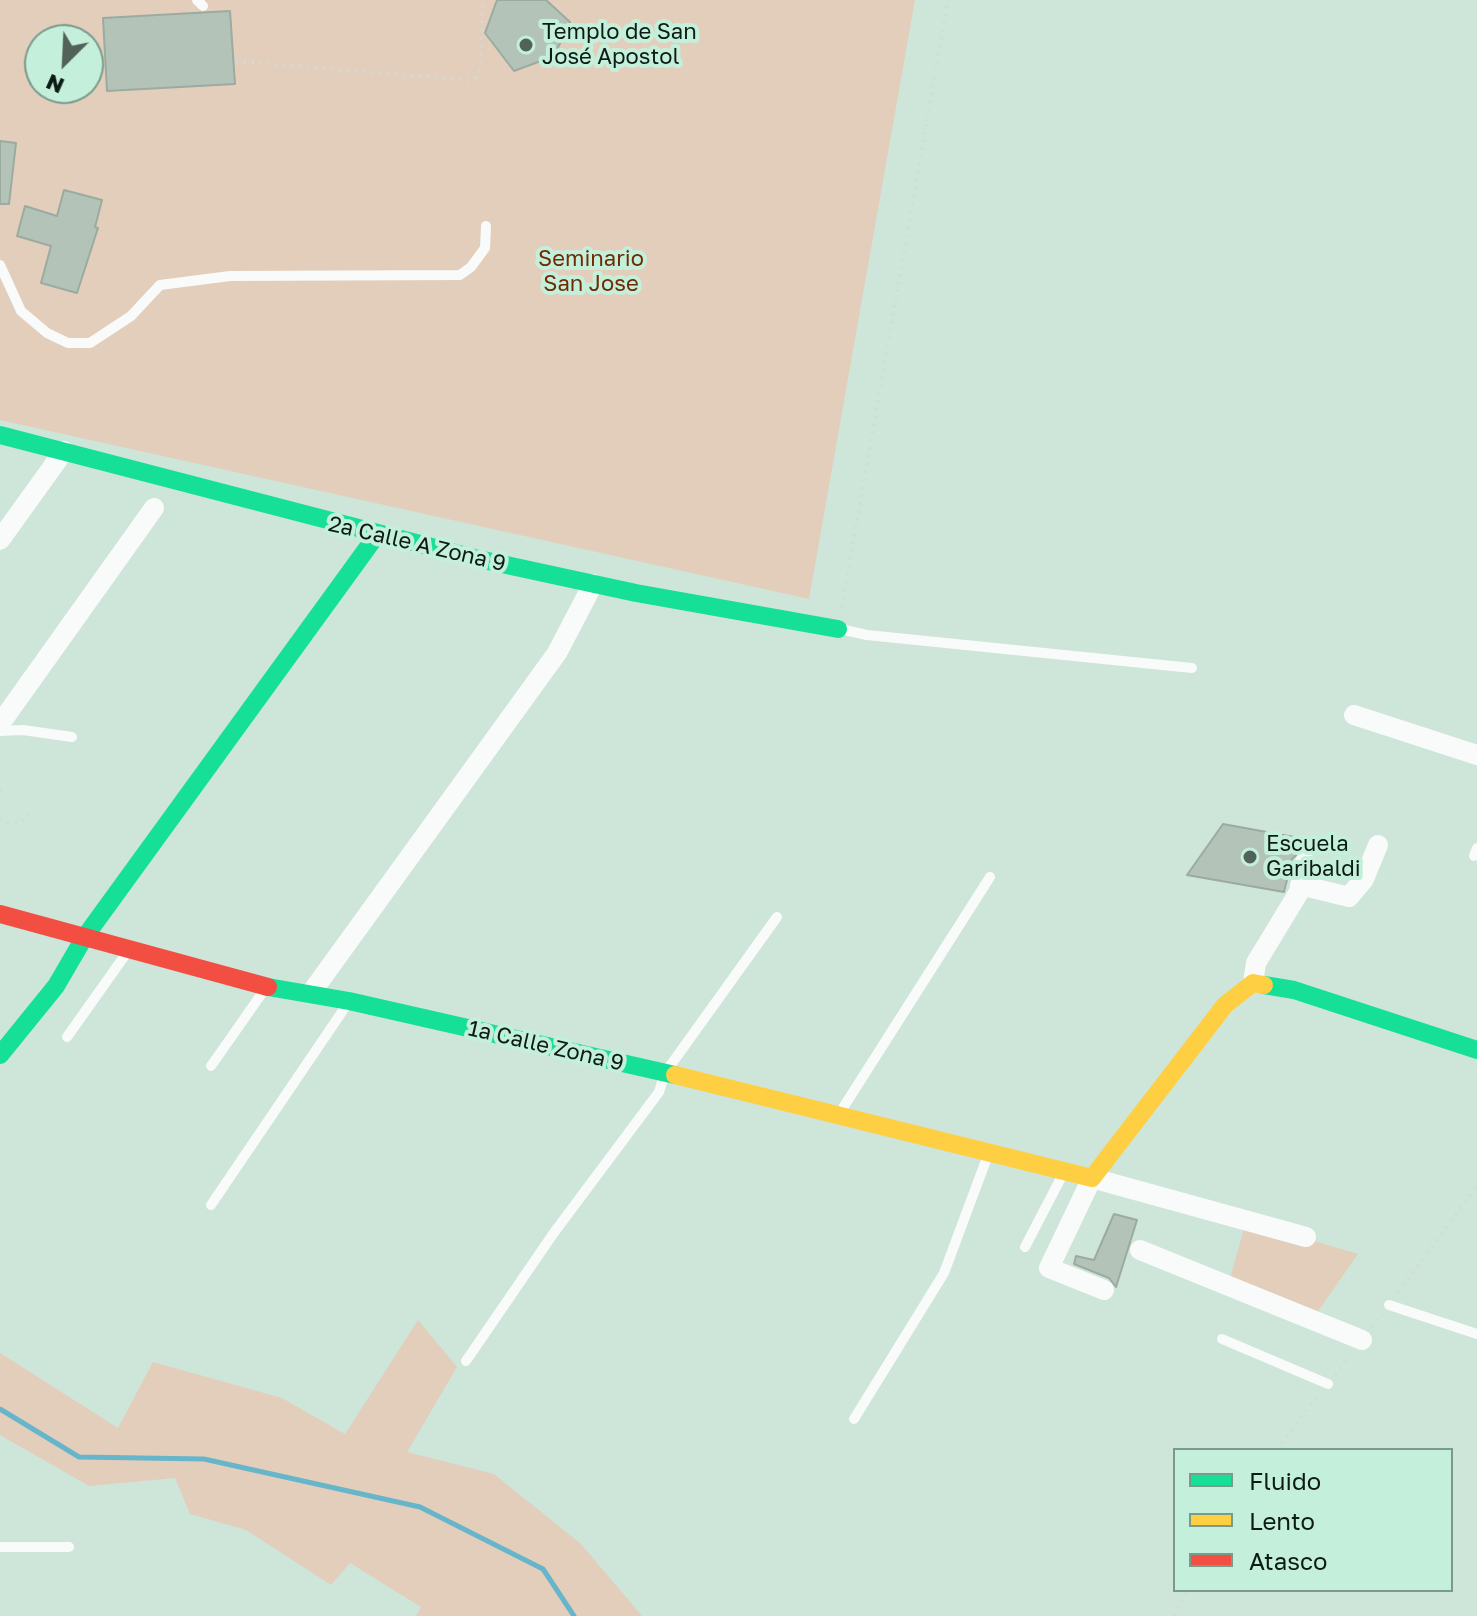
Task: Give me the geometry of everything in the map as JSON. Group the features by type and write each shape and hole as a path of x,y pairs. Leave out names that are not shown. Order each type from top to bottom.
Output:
{"street":[{"name":"2a Calle A Zona 9","path":"0,435 376,536 593,584 838,629"},
{"path":"0,540 64,451"},
{"path":"0,724 154,508"},
{"path":"0,1055 56,986 84,938 376,536"},
{"path":"311,993 542,674 576,621 593,584"},
{"path":"1354,715 1477,755"},
{"path":"1300,885 1349,897 1364,879 1378,845"},
{"path":"1104,1290 1049,1268 1092,1178 1225,1005 1253,983 1256,963 1300,885 1305,862"},
{"name":"1a Calle Zona 9","path":"0,914 267,987 349,1001 840,1113 1092,1178"},
{"path":"1253,983 1294,990 1477,1050"},
{"path":"1092,1178 1306,1237"},
{"path":"1140,1250 1362,1340"}],"lane":[{"path":"0,265 21,311 47,333 68,343 90,343 131,316 160,285 230,276 460,275 471,267 485,248 486,226"},
{"path":"838,629 867,635 1192,668"},
{"path":"0,731 23,730 72,737"},
{"path":"840,1113 990,877"},
{"path":"466,1361 553,1234 659,1092 665,1073 777,917"},
{"path":"67,1037 128,951"},
{"path":"211,1066 267,987"},
{"path":"211,1205 349,1001"},
{"path":"854,1419 944,1273 990,1152"},
{"path":"1025,1247 1065,1171"},
{"path":"1389,1305 1477,1334"},
{"path":"1222,1339 1328,1384"},
{"path":"0,1547 69,1547"}],"path":[{"path":"236,61 468,80 475,78 480,69 483,0"},
{"path":"838,629 948,0"},
{"path":"0,791 4,786"},
{"path":"0,819 7,823 22,822 29,814"},
{"path":"1279,1448 1477,1186"},
{"path":"1174,1616 1186,1592"}],"green space":[{"name":"Seminario San Jose","path":"0,0 915,0 809,599 0,420"},
{"path":"1246,1221 1358,1254 1312,1320 1228,1286"},
{"path":"418,1320 457,1367 407,1452 494,1474 581,1544 642,1616 416,1616 421,1607 350,1563 331,1585 246,1530 190,1514 175,1478 89,1486 0,1435 0,1353 118,1428 153,1362 282,1398 345,1434"}],"building":[{"name":"Templo de San José Apostol","path":"497,0 546,0 570,22 554,56 514,71 485,33"},
{"path":"230,11 235,84 107,91 103,18"},
{"path":"0,141 16,143 9,204 0,204"},
{"path":"64,190 102,200 95,227 98,228 77,293 41,283 51,246 17,236 25,206 57,216"},
{"name":"Escuela Garibaldi","path":"1223,824 1305,839 1303,849 1292,859 1284,892 1187,875"},
{"path":"1114,1214 1137,1220 1116,1287 1109,1278 1074,1264 1076,1256 1094,1260"}],"waterway":[{"path":"0,1409 79,1457 204,1459 420,1507 543,1569 574,1616"}],"traffic: fast":[{"path":"0,435 474,558 636,593 838,629"},
{"path":"0,1055 56,986 84,938 376,536"},
{"path":"1264,985 1294,990 1477,1050"},
{"path":"268,987 349,1001 675,1075"}],"traffic: slow":[{"path":"675,1075 1092,1178 1225,1005 1253,983 1264,985"}],"traffic: jam":[{"path":"0,914 268,987"}],"place":[{"name":"Templo de San José Apostol","path":"526,45"},
{"name":"Escuela Garibaldi","path":"1250,857"}]}
